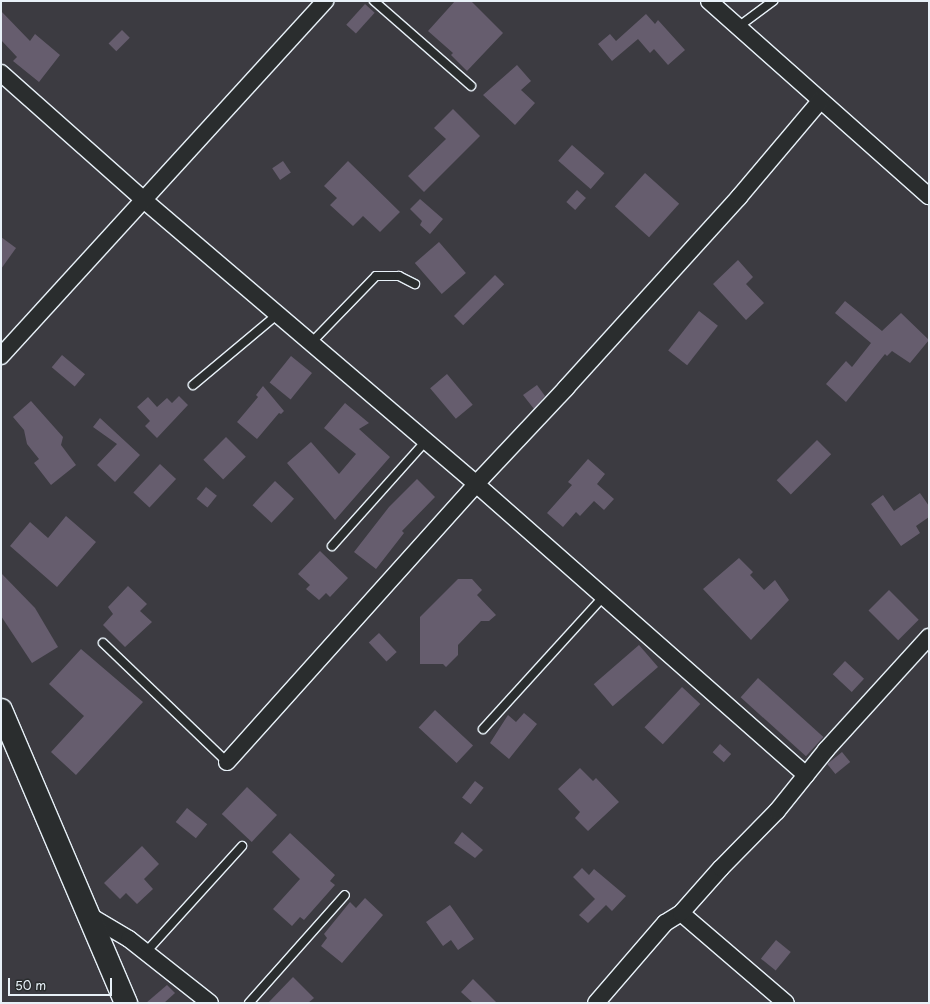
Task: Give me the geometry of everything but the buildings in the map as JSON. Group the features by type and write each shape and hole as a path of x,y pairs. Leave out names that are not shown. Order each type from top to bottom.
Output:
{"street":[{"path":"1,356 145,201 324,1"},
{"path":"709,1 929,196"},
{"path":"1,73 145,201 476,484 806,775"},
{"path":"227,762 476,484 739,197 820,100"},
{"path":"596,1003 665,923 682,913 721,868 777,811 806,775 929,637"},
{"path":"1,710 126,1003"},
{"path":"682,913 786,1003"},
{"path":"90,916 116,930 210,1003"}],"lane":[{"path":"374,1 471,86"},
{"path":"738,27 773,1"},
{"path":"312,343 376,276 399,276 415,284"},
{"path":"193,385 278,314"},
{"path":"332,546 426,441"},
{"path":"483,729 603,597"},
{"path":"103,643 227,762"},
{"path":"146,952 242,846"},
{"path":"249,1003 345,895"}]}
